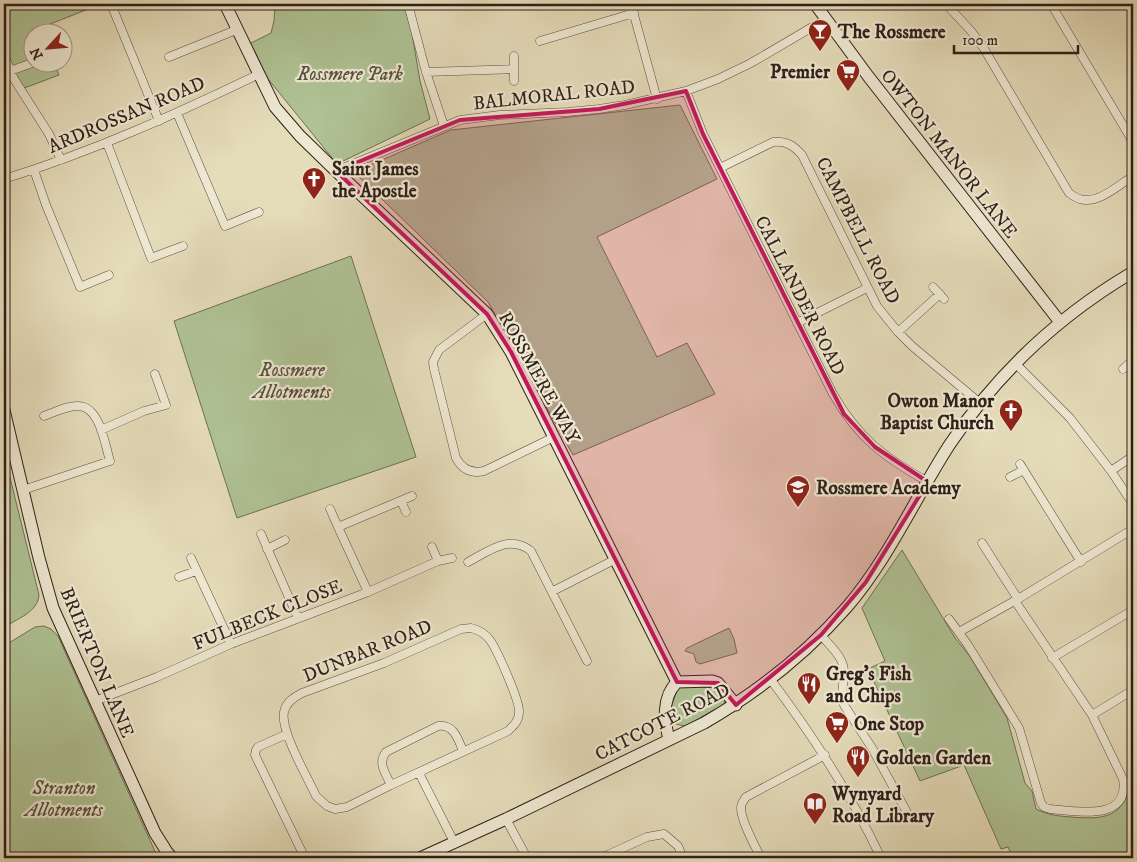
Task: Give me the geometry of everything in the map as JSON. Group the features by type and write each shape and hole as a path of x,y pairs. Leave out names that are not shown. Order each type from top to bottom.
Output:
{"street":[{"path":"111,4 159,121"},
{"name":"ROSSMERE WAY","path":"225,4 274,107 300,136 336,171 487,314 511,352 677,682"},
{"path":"408,4 426,72 444,126"},
{"path":"631,4 657,99"},
{"name":"OWTON MANOR LANE","path":"815,4 868,76 1060,322"},
{"path":"946,4 972,31 983,47 1069,193 1080,199 1097,198 1133,176"},
{"path":"1051,4 1133,142"},
{"path":"540,41 634,13"},
{"name":"BALMORAL ROAD","path":"336,171 460,120 500,115 568,112 625,106 686,91 751,64 826,19"},
{"path":"169,57 236,30"},
{"path":"4,55 21,93 49,134 61,160"},
{"path":"514,56 514,81"},
{"path":"10,71 22,66"},
{"path":"426,72 514,69"},
{"name":"ARDROSSAN ROAD","path":"4,179 107,143 177,113 258,74"},
{"name":"CALLANDER ROAD","path":"686,91 703,134 844,414 859,433 886,456 928,482"},
{"path":"177,113 225,226 259,212"},
{"name":"CAMPBELL ROAD","path":"720,168 773,142 782,141 790,143 802,155 877,306 898,332 980,403"},
{"path":"107,143 152,258 183,246"},
{"path":"34,170 46,205 80,287 109,275"},
{"name":"CATCOTE ROAD","path":"420,858 506,819 704,723 736,705 771,680 822,635 866,582 950,445 980,403 1015,364 1060,322 1082,305 1133,272"},
{"path":"898,332 942,297 934,287"},
{"path":"797,323 867,288"},
{"path":"487,314 439,350 433,362 458,463 467,471 484,472 554,437"},
{"path":"1123,368 1132,363"},
{"path":"1015,364 1070,418 1111,471 1133,504"},
{"path":"101,430 144,411 166,405 155,374"},
{"path":"23,490 110,461 101,430 93,413 87,407 72,407 44,416"},
{"name":"BRIERTON LANE","path":"4,410 53,608 154,833 172,858"},
{"path":"1111,471 1133,456"},
{"path":"1010,477 1022,467 1081,562"},
{"path":"338,527 412,496"},
{"path":"401,501 406,512"},
{"path":"330,509 368,592"},
{"path":"959,632 1081,562 1133,529"},
{"path":"261,534 298,618"},
{"path":"267,549 285,540"},
{"path":"468,562 507,543 522,545 531,551 587,661"},
{"path":"949,620 959,632 1019,728 1041,803 1044,807 1096,812 1120,802 1124,789 1123,779 1092,715 1052,658 982,544"},
{"path":"432,547 438,561"},
{"path":"190,558 231,644"},
{"name":"FULBECK CLOSE","path":"95,701 231,644 368,592 438,561 452,558"},
{"path":"553,591 616,559"},
{"path":"179,577 196,571"},
{"path":"1052,658 1133,610"},
{"name":"DUNBAR ROAD","path":"471,628 481,631 490,640 516,696 520,714 517,723 508,731 347,807 336,809 327,806 316,796 287,734 283,721 284,711 294,697 384,663 461,629 471,628"},
{"path":"822,635 842,661 845,674 842,697 844,705 872,748 910,818"},
{"path":"668,740 665,713 672,687 677,682 683,680 712,681 724,688 736,705"},
{"path":"771,680 825,755 857,809 881,858"},
{"path":"1092,715 1133,690"},
{"path":"391,785 382,766 383,756 386,752 438,726 452,729 463,751"},
{"path":"287,734 258,747 255,755 302,852 300,858"},
{"path":"761,858 741,810 742,802 746,797 825,755"},
{"path":"419,773 454,842"},
{"path":"506,819 527,858"},
{"path":"601,858 647,837 664,834 678,846 683,858"}],"highlighted area":[{"path":"686,91 703,134 844,414 875,447 928,482 866,582 821,635 736,705 718,683 677,682 511,352 487,314 336,171 460,120 599,109"}],"green space":[{"path":"4,4 95,4 96,6 55,22 22,22 22,72 58,72 59,75 19,90 4,51"},
{"name":"Rossmere Park","path":"275,4 407,4 420,81 430,119 337,164 264,74 249,44 271,33"},
{"path":"680,105 717,179 597,237 657,357 687,343 715,394 573,455 488,302 354,172 451,130"},
{"name":"Rossmere Allotments","path":"351,256 416,457 237,518 174,321"},
{"path":"4,453 39,595 38,601 31,610 4,627"},
{"path":"902,550 955,638 969,655 1007,718 1025,783 1032,791 1036,809 1066,817 1090,818 1108,815 1115,812 1121,806 1126,799 1129,788 1133,786 1133,858 1013,858 1008,847 1001,849 964,765 920,781 868,669 885,661 862,608"},
{"name":"Stranton Allotments","path":"44,626 51,629 58,636 158,858 4,858 4,646 35,627"},
{"path":"729,628 737,653 700,664 696,662 694,654 685,651 687,648"},
{"path":"679,685 717,688 724,695 725,704 685,726 675,724 670,718 670,710"}],"place":[{"name":"The Rossmere","path":"820,52"},
{"name":"Premier","path":"848,92"},
{"name":"Saint James the Apostle","path":"314,200"},
{"name":"Owton Manor Baptist Church","path":"1011,432"},
{"name":"Rossmere Academy","path":"798,508"},
{"name":"Greg's Fish and Chips","path":"809,705"},
{"name":"One Stop","path":"837,744"},
{"name":"Golden Garden","path":"858,778"},
{"name":"Wynyard Road Library","path":"815,825"}]}
